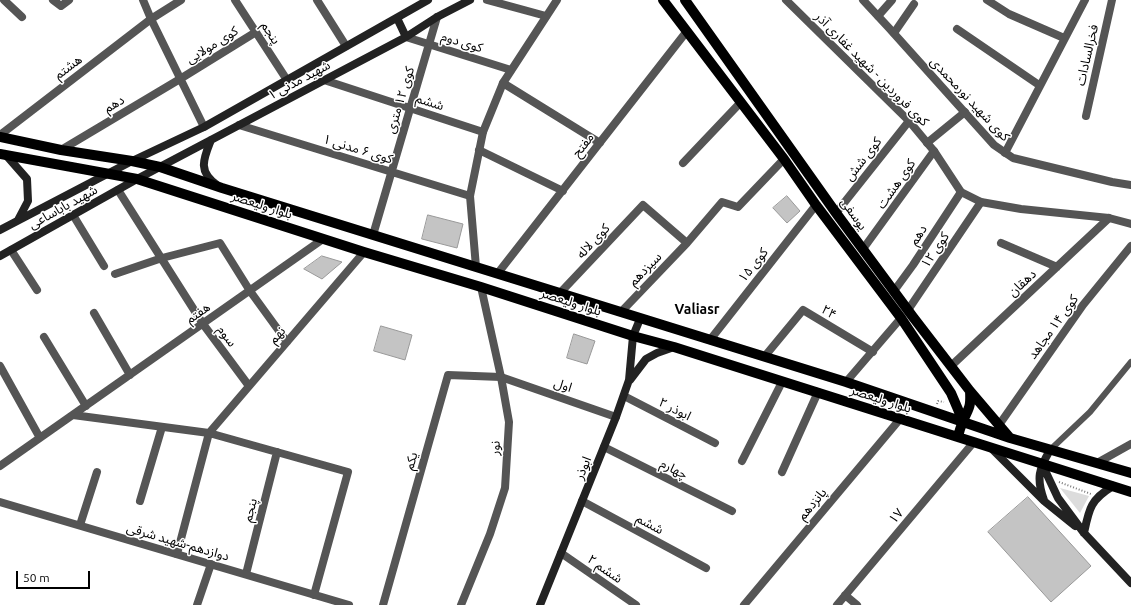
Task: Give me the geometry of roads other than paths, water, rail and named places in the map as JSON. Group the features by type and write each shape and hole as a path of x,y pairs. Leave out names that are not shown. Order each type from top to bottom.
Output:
{"main road":[{"name":"شهید مدنی ۱","path":"137,179 406,37 437,17 470,0"},
{"name":"یوسفی","path":"663,0 784,159 816,205 905,314 951,366 1010,438"},
{"name":"یوسفی","path":"685,0 836,213 894,291 905,314 951,393 963,422"},
{"name":"شهید مدنی ۱","path":"106,174 204,127 397,18 424,1"},
{"path":"397,18 406,37"},
{"path":"740,103 751,94"},
{"name":"بلوار ولیعصر","path":"0,136 61,150 160,167 222,188 498,273 640,319 765,356 1010,438 1131,473"},
{"path":"211,140 205,156 203,166 204,172 222,188"},
{"path":"3,154 27,179 28,201 18,220"},
{"name":"بلوار ولیعصر","path":"3,154 137,179 364,252 482,287 633,336 674,347 818,392 973,443 1131,492"},
{"name":"شهید باباساعی","path":"0,230 106,174"},
{"name":"شهید باباساعی","path":"0,256 137,179"},
{"path":"476,267 482,287"},
{"name":"ابوذر","path":"540,605 624,396 629,380 633,336 640,319"},
{"path":"629,380 646,360 657,353 674,347"},
{"path":"958,437 963,422 969,412 971,401 970,391"},
{"path":"991,448 1044,501 1084,533"},
{"path":"1044,501 1040,488 1039,477 1042,464 1050,450"},
{"path":"1042,464 1058,498 1084,533 1131,583"},
{"path":"1084,533 1090,507 1100,494 1113,486"}],"street":[{"path":"4,0 22,17"},
{"path":"53,0 61,6 69,0"},
{"path":"142,0 204,127"},
{"name":"هشتم","path":"0,136 151,19 181,0"},
{"name":"پنجم","path":"235,0 287,80"},
{"path":"317,0 346,46"},
{"path":"487,0 546,16"},
{"path":"476,267 470,196 483,132 503,83 557,0"},
{"name":"کوی فروردین - شهید غفاری آذر","path":"786,0 909,121 934,151 961,192"},
{"name":"کوی شهید نورمحمدی","path":"863,0 994,145 1005,153 1013,158 1112,182 1131,185"},
{"path":"878,16 892,0"},
{"path":"987,0 1009,14 1064,38"},
{"path":"1005,153 1085,0"},
{"name":"فخرالسادات","path":"1086,116 1112,0"},
{"path":"894,33 914,4"},
{"name":"کوی ۱۲ متری","path":"373,235 437,17"},
{"path":"957,29 1040,85"},
{"name":"مفتح","path":"498,273 687,31"},
{"name":"کوی مولایی","path":"180,80 256,32"},
{"name":"کوی دوم","path":"406,37 511,70"},
{"name":"دهم","path":"61,150 180,80"},
{"name":"ششم","path":"324,80 483,132"},
{"path":"503,83 600,143"},
{"path":"683,163 740,103"},
{"path":"927,143 965,112"},
{"name":"کوی شش","path":"836,213 909,121"},
{"name":"کوی ۶ مدنی ۱","path":"239,125 470,196"},
{"path":"479,150 562,191"},
{"name":"کوی هشت","path":"864,249 934,151"},
{"name":"سیزدهم","path":"620,312 687,243 722,202 738,207 784,159"},
{"name":"سوم","path":"118,190 203,324 249,386"},
{"path":"961,192 981,202 1022,209 1109,218 1131,224"},
{"name":"دهم","path":"894,291 961,192"},
{"name":"کوی ۱۲","path":"846,382 905,314 981,202"},
{"name":"کوی لاله","path":"560,293 643,205 687,243"},
{"name":"کوی ۱۵","path":"710,340 816,205"},
{"path":"73,215 104,266"},
{"name":"دهقان","path":"951,366 1109,218"},
{"name":"هفتم","path":"0,466 250,291 323,238"},
{"path":"115,274 162,258 220,243 250,291 287,342"},
{"path":"1001,243 1057,267"},
{"name":"کوی ۱۴ مجاهد","path":"999,425 1083,305 1131,246"},
{"path":"11,250 37,290"},
{"name":"نهم","path":"209,433 364,252"},
{"name":"نور","path":"461,605 490,534 505,488 509,422 482,287"},
{"name":"۲۴","path":"765,356 803,310 872,352"},
{"path":"94,313 130,375"},
{"path":"44,337 86,406"},
{"path":"0,366 40,438"},
{"name":"یکم","path":"383,605 448,375 501,377"},
{"name":"اول","path":"501,377 616,417"},
{"path":"742,461 782,382"},
{"path":"782,472 818,392"},
{"name":"۲ ابوذر","path":"624,396 715,443"},
{"path":"73,415 209,433 348,472 314,595"},
{"name":"پانزدهم","path":"744,605 900,419"},
{"path":"140,501 162,427"},
{"path":"177,554 209,433"},
{"name":"۱۷","path":"837,605 973,443"},
{"path":"1097,463 1131,444"},
{"name":"چهارم","path":"604,447 732,511"},
{"name":"پنجم","path":"246,574 277,452"},
{"path":"80,525 97,472"},
{"name":"ششم","path":"582,501 706,568"},
{"name":"دوازدهم-شهید شرقی","path":"0,502 349,605"},
{"name":"ششم ۲","path":"561,553 636,605"},
{"path":"197,605 212,564"},
{"path":"845,595 857,605"}],"lane":[{"path":"1050,450 1090,412 1131,362"}],"district":[{"name":"Valiasr","path":"697,309"}]}
